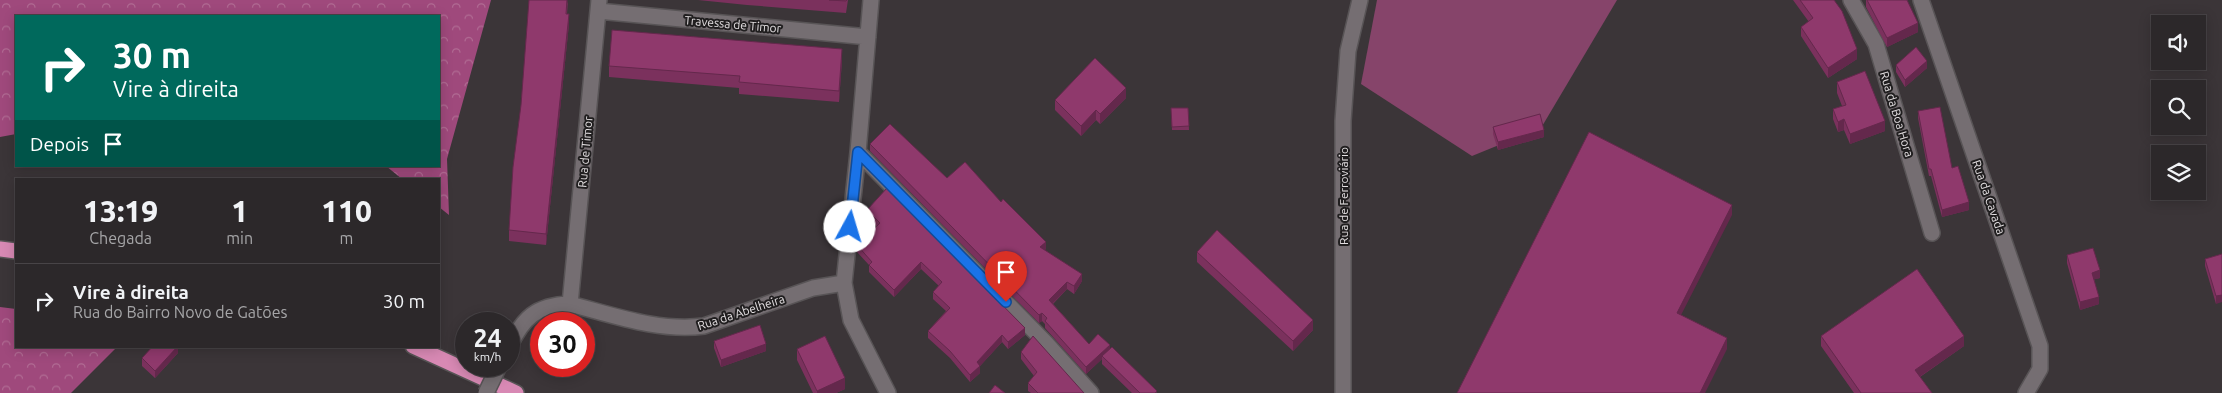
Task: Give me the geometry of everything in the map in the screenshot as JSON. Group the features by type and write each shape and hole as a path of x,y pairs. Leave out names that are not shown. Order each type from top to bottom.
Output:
{"highway":[{"path":"0,249 15,251"},
{"path":"417,348 516,393"}],"street":[{"path":"871,0 858,152 844,282 851,320 888,393"},
{"name":"Rua de Ferroviário","path":"1343,393 1343,121 1348,51 1360,0"},
{"name":"Rua da Boa Hora","path":"1851,0 1876,44 1932,233"},
{"name":"Rua da Cavada","path":"1922,0 2040,346 2040,369 2026,393"},
{"name":"Travessa de Timor","path":"598,5 868,37"},
{"name":"Rua de Timor","path":"570,304 598,5"},
{"path":"858,152 1046,343 1091,393"},
{"name":"Rua da Abelheira","path":"520,330 530,316 542,308 570,304 670,327 692,328 704,326 814,288 844,282"},
{"path":"486,393 494,377"}],"green space":[{"path":"0,0 491,0 447,159 449,215 440,208 440,178 401,178 387,167 440,167 440,15 15,15 15,134 0,137"},
{"path":"0,307 15,309 15,348 116,348 71,393 0,393"}],"shaded area":[{"path":"1377,0 1617,0 1541,128 1472,156 1361,84"}],"building":[{"path":"529,0 567,0 566,14 569,14 546,234 509,230"},
{"path":"1800,0 1834,0 1842,11 1857,49 1828,68 1801,27 1813,18"},
{"path":"1867,0 1907,0 1918,23 1887,38"},
{"path":"612,30 842,49 839,91 739,82 740,76 609,66"},
{"path":"1916,47 1927,61 1905,80 1896,65"},
{"path":"1095,58 1126,88 1100,114 1096,110 1081,126 1055,100"},
{"path":"1865,71 1885,121 1850,134 1844,119 1838,122 1833,109 1846,105 1837,82"},
{"path":"1940,107 1952,168 1958,166 1969,202 1942,210 1931,169 1929,169 1918,111"},
{"path":"1171,108 1188,108 1189,126 1172,127"},
{"path":"1540,114 1544,130 1498,142 1493,127"},
{"path":"890,124 947,178 965,162 1001,202 1003,199 1046,242 1040,247 1082,274 1074,286 1067,282 1049,300 1089,344 1098,334 1110,345 1086,367 1045,321 1047,318 1042,313 1039,315 870,144"},
{"path":"1589,132 1732,205 1677,313 1727,338 1700,393 1457,393"},
{"path":"887,188 1025,328 1008,342 1002,335 977,362 980,366 970,375 950,351 928,331 950,308 933,292 942,282 921,262 894,290 869,265 872,262 857,245 880,223 867,210"},
{"path":"1217,230 1313,320 1293,341 1197,252"},
{"path":"2093,248 2100,270 2092,273 2099,297 2080,302 2067,255"},
{"path":"2222,254 2222,295 2216,296 2205,259"},
{"path":"1917,269 1964,336 1915,370 1932,393 1861,393 1821,336"},
{"path":"760,325 766,344 721,360 714,341"},
{"path":"825,336 845,378 817,391 797,349"},
{"path":"1033,336 1084,393 1038,393 1028,383 1037,372 1021,352"},
{"path":"1112,347 1157,391 1155,393 1140,393 1102,356"},
{"path":"151,348 176,348 155,371 142,358"},
{"path":"995,385 1005,393 989,393"}],"route":[{"path":"850,227 858,152 1006,302"}]}
